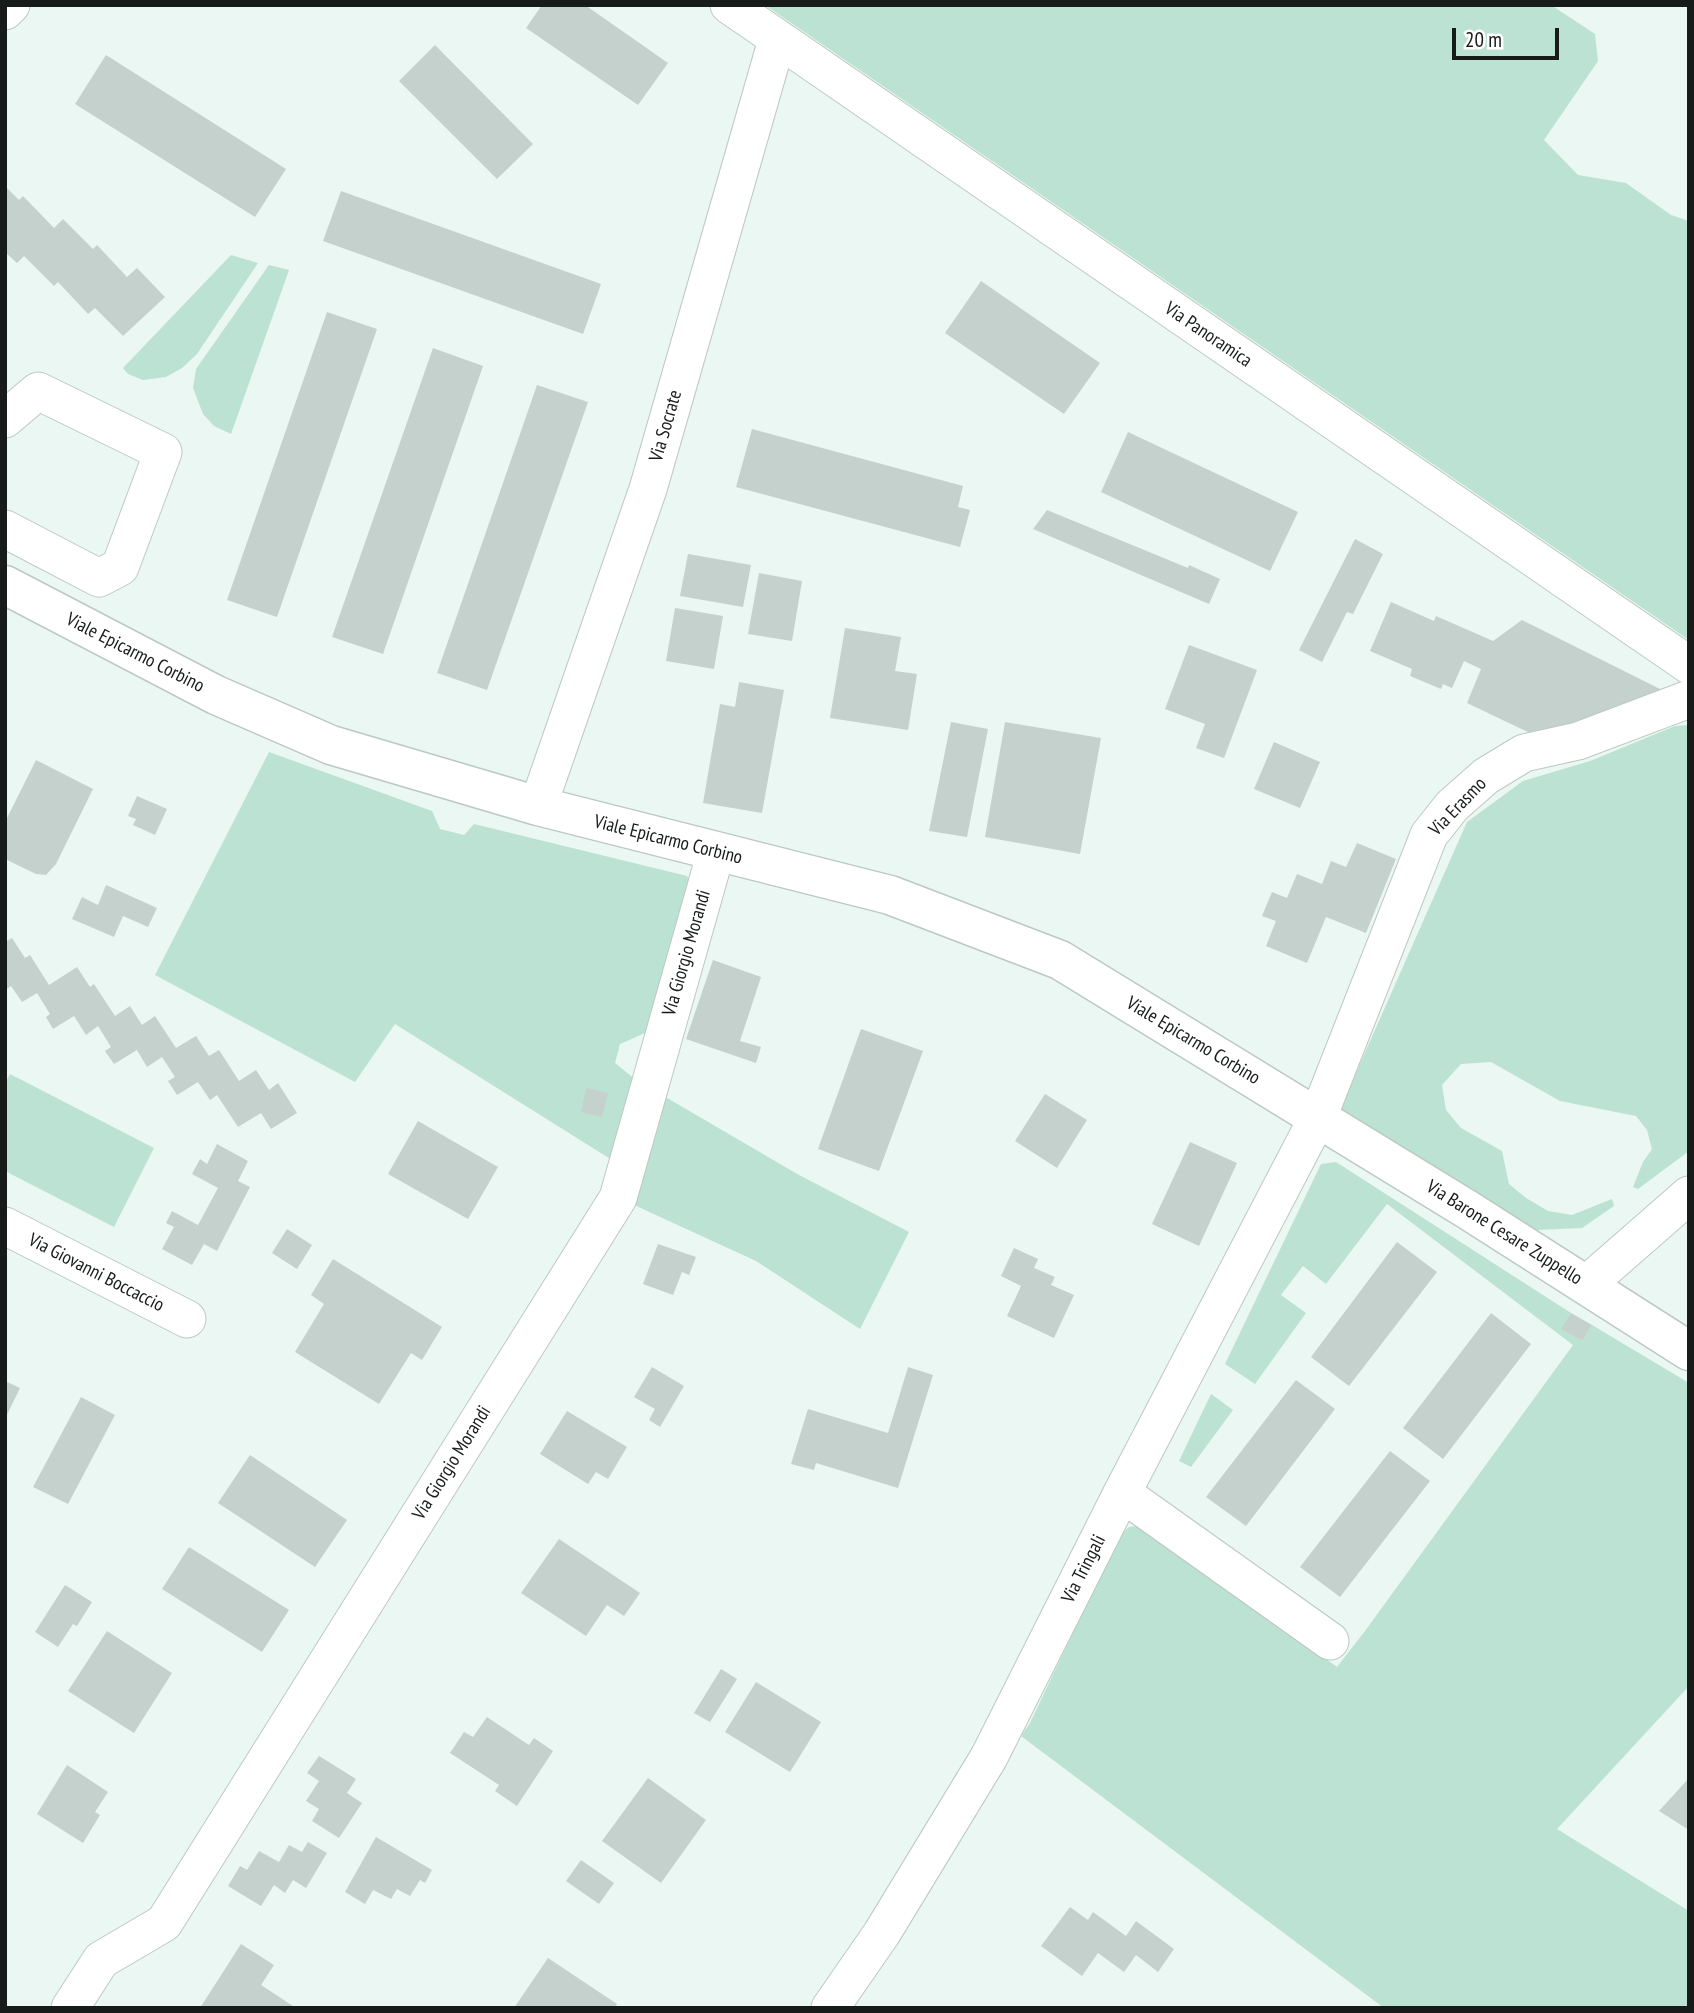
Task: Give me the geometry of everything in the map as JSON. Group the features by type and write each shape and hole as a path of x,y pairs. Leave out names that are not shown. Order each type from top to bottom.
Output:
{"main road":[{"name":"Viale Epicarmo Corbino","path":"5,585 216,695 331,744 538,806 890,895 1060,960 1318,1117"},
{"name":"Via Barone Cesare Zuppello","path":"1318,1117 1689,1351"}],"street":[{"path":"5,11 11,5"},
{"name":"Via Panoramica","path":"729,5 1689,665"},
{"name":"Via Socrate","path":"538,806 648,489 777,40"},
{"path":"5,419 38,391 163,453 120,567 99,578 5,529"},
{"name":"Via Erasmo","path":"1318,1117 1429,835 1452,806 1486,776 1524,753 1578,741 1689,699"},
{"name":"Via Giorgio Morandi","path":"71,2008 101,1960 164,1923 618,1198 716,852"},
{"name":"Via Tringali","path":"830,2008 882,1933 989,1757 1122,1493 1318,1117"},
{"path":"1586,1285 1689,1195"},
{"name":"Via Giovanni Boccaccio","path":"5,1226 187,1319"},
{"path":"1122,1493 1330,1642"}],"green space":[{"path":"765,5 1551,5 1595,34 1598,61 1544,140 1578,175 1626,183 1671,215 1689,221 1689,640"},
{"path":"231,255 258,263 197,354 182,368 166,377 143,380 128,374 123,368"},
{"path":"269,265 289,270 231,434 214,426 203,414 193,388 196,369"},
{"path":"1689,725 1689,1151 1638,1189 1633,1187 1643,1162 1652,1149 1647,1130 1636,1116 1560,1101 1491,1062 1461,1064 1442,1085 1446,1110 1461,1128 1502,1151 1509,1184 1526,1198 1548,1211 1572,1215 1612,1199 1614,1206 1582,1228 1537,1230 1340,1109 1467,822 1523,781 1590,761 1675,726"},
{"path":"269,752 432,811 440,829 464,835 474,824 687,876 691,884 654,1029 620,1044 615,1063 636,1080 612,1160 395,1024 355,1082 155,975"},
{"path":"10,1074 154,1148 114,1227 5,1171 5,1083"},
{"path":"662,1095 799,1175 909,1232 860,1329 756,1261 632,1204"},
{"path":"1336,1162 1571,1313 1562,1329 1583,1341 1592,1325 1689,1383 1689,1686 1557,1829 1689,1911 1689,2008 1384,2008 1021,1736 1030,1723 1119,1536 1129,1527 1147,1529 1337,1667 1573,1345 1387,1204 1326,1284 1303,1266 1281,1295 1306,1313 1255,1384 1225,1364 1321,1164"},
{"path":"1211,1394 1233,1410 1191,1467 1179,1461"}],"building":[{"path":"542,5 585,5 668,63 638,105 526,28"},
{"path":"435,45 533,144 497,179 399,81"},
{"path":"106,55 286,169 255,217 75,104"},
{"path":"5,186 19,200 23,196 54,228 63,219 93,249 97,245 127,277 137,268 165,297 123,336 95,308 88,314 58,282 54,286 24,256 17,263 5,252"},
{"path":"341,191 601,284 583,334 323,241"},
{"path":"981,281 1100,363 1064,414 945,333"},
{"path":"327,312 377,329 277,617 227,600"},
{"path":"433,348 483,366 383,654 332,637"},
{"path":"537,385 588,402 487,690 437,673"},
{"path":"752,429 963,486 958,507 970,510 960,547 736,487"},
{"path":"1128,432 1298,512 1270,571 1101,492"},
{"path":"1047,510 1220,579 1209,604 1033,529"},
{"path":"1355,539 1383,554 1353,614 1347,612 1322,662 1299,650"},
{"path":"688,554 751,565 743,607 680,596"},
{"path":"759,573 802,581 792,641 748,634"},
{"path":"1391,602 1434,621 1436,616 1493,641 1522,620 1662,690 1568,730 1534,735 1467,703 1481,669 1464,661 1452,688 1443,684 1441,689 1410,676 1412,669 1370,651"},
{"path":"675,608 723,616 714,669 666,661"},
{"path":"845,628 901,637 895,671 917,674 908,730 830,718"},
{"path":"1189,645 1257,670 1224,758 1196,748 1205,724 1165,709"},
{"path":"739,682 784,690 762,813 703,803 720,704 735,707"},
{"path":"951,722 988,729 967,837 929,831"},
{"path":"1005,722 1101,738 1080,854 985,837"},
{"path":"1274,742 1320,762 1300,808 1254,789"},
{"path":"36,760 93,789 56,864 46,875 36,874 5,859 5,822"},
{"path":"137,796 167,809 155,835 133,825 136,819 128,816"},
{"path":"1357,843 1396,859 1366,933 1326,917 1307,963 1266,946 1276,921 1262,916 1272,892 1287,898 1297,874 1322,884 1331,861 1346,867"},
{"path":"106,885 157,908 148,927 123,916 114,937 72,919 82,897 98,905"},
{"path":"12,938 25,958 30,955 49,985 77,967 90,987 94,984 115,1016 130,1006 142,1025 155,1016 176,1048 196,1036 209,1056 219,1050 239,1081 256,1070 269,1090 278,1083 297,1113 271,1129 261,1113 238,1127 217,1095 210,1100 198,1082 177,1095 168,1081 175,1077 162,1057 147,1067 137,1050 114,1064 105,1051 111,1047 98,1026 86,1035 74,1016 53,1029 46,1017 50,1014 37,993 22,1002 11,986 5,990 5,942"},
{"path":"713,960 761,977 740,1041 761,1047 756,1063 686,1039"},
{"path":"861,1029 923,1051 879,1171 818,1149"},
{"path":"586,1088 608,1093 602,1117 581,1112"},
{"path":"1045,1094 1087,1120 1057,1168 1015,1141"},
{"path":"418,1121 498,1167 468,1219 388,1174"},
{"path":"1190,1142 1237,1163 1199,1246 1152,1224"},
{"path":"217,1144 248,1161 238,1181 250,1187 217,1251 204,1244 192,1265 162,1249 174,1227 166,1223 172,1211 198,1225 218,1188 192,1174 200,1159 207,1164"},
{"path":"287,1229 312,1245 297,1269 272,1253"},
{"path":"1397,1242 1437,1272 1349,1386 1311,1357"},
{"path":"658,1244 696,1257 689,1275 682,1272 673,1295 643,1284"},
{"path":"1014,1248 1038,1259 1034,1268 1055,1277 1051,1285 1074,1295 1054,1338 1007,1316 1021,1286 1001,1276"},
{"path":"333,1259 442,1327 422,1360 411,1353 379,1404 295,1352 324,1304 311,1295"},
{"path":"1491,1313 1531,1344 1443,1459 1403,1428"},
{"path":"1571,1313 1592,1325 1583,1341 1561,1329"},
{"path":"652,1367 684,1386 660,1427 649,1420 655,1409 634,1397"},
{"path":"908,1367 933,1375 898,1488 816,1463 814,1470 791,1464 808,1409 888,1433"},
{"path":"1296,1380 1335,1409 1246,1526 1206,1497"},
{"path":"5,1381 20,1388 5,1419"},
{"path":"81,1397 115,1415 68,1504 33,1487"},
{"path":"567,1411 627,1447 608,1479 596,1472 588,1484 540,1454"},
{"path":"1390,1451 1430,1481 1340,1597 1300,1567"},
{"path":"250,1455 347,1520 315,1567 218,1503"},
{"path":"559,1539 640,1593 624,1616 607,1605 586,1636 521,1593"},
{"path":"189,1547 289,1610 262,1652 162,1589"},
{"path":"65,1585 92,1602 77,1626 73,1624 58,1647 35,1632"},
{"path":"107,1631 172,1673 134,1733 68,1691"},
{"path":"721,1669 737,1679 710,1722 694,1713"},
{"path":"756,1682 821,1722 790,1772 725,1732"},
{"path":"487,1717 529,1745 534,1738 553,1751 517,1806 495,1791 499,1785 450,1753 464,1732 473,1737"},
{"path":"319,1756 356,1779 347,1793 362,1803 339,1838 312,1821 319,1809 306,1801 319,1781 307,1773"},
{"path":"67,1765 108,1792 95,1812 100,1815 83,1843 37,1814"},
{"path":"648,1778 706,1820 661,1883 602,1841"},
{"path":"1689,1778 1689,1830 1659,1811"},
{"path":"376,1837 432,1870 425,1883 420,1880 410,1896 397,1889 391,1899 373,1890 365,1904 345,1892"},
{"path":"308,1842 327,1853 306,1888 293,1880 285,1893 274,1885 261,1906 228,1886 240,1866 247,1870 259,1851 279,1862 289,1845 302,1852"},
{"path":"581,1860 614,1883 599,1904 566,1881"},
{"path":"1070,1907 1088,1920 1093,1912 1126,1936 1136,1921 1174,1949 1158,1972 1136,1955 1124,1972 1098,1953 1082,1976 1041,1946"},
{"path":"241,1944 274,1965 261,1985 296,2008 200,2008"},
{"path":"548,1958 617,2004 615,2008 514,2008"}]}
